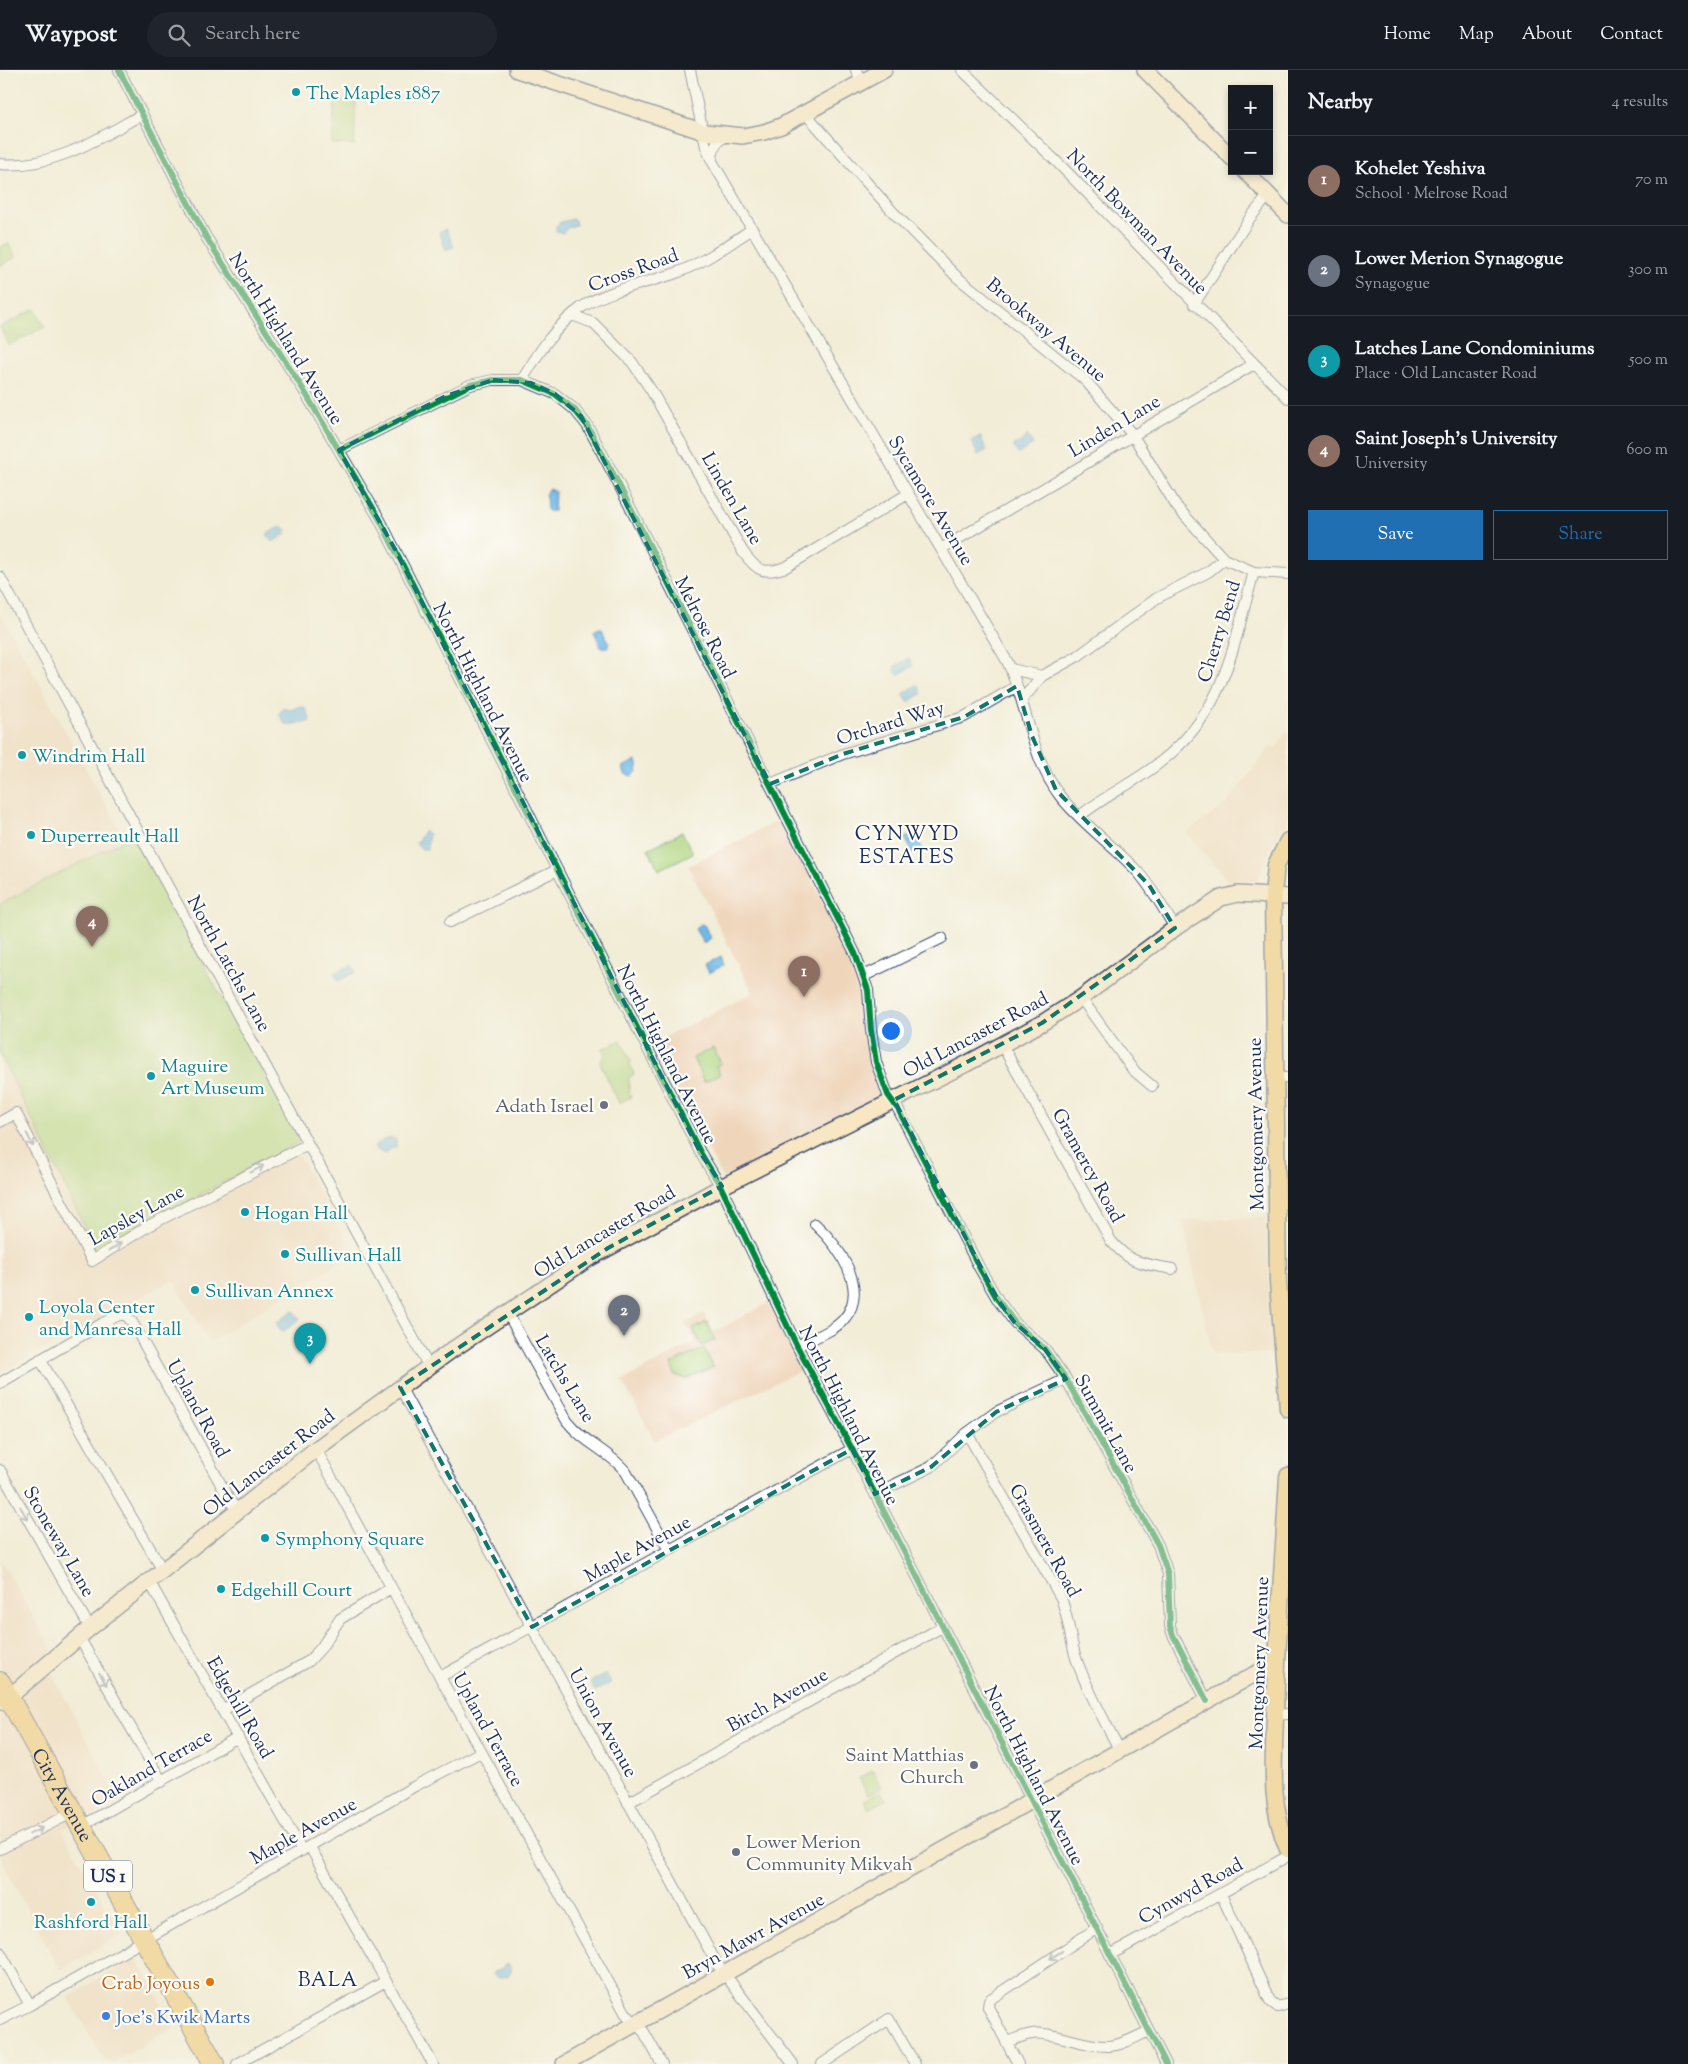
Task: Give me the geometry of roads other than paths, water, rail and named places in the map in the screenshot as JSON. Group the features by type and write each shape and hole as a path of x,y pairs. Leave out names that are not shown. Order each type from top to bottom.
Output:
{"highway":[{"name":"City Avenue","path":"3,1694 214,2064"}],"main road":[{"path":"517,70 704,132 728,136 742,136 764,132 781,126 805,113 859,76 884,70"},
{"path":"1145,70 1228,154"},
{"path":"1249,175 1288,215"},
{"name":"Montgomery Avenue","path":"1288,841 1276,865 1280,896 1282,1193 1288,1409"},
{"name":"Old Lancaster Road","path":"3,1694 163,1571 237,1510 316,1449 400,1387 588,1259 721,1186 1002,1045 1081,998 1176,928 1226,896 1238,894 1280,896"},
{"name":"Montgomery Avenue","path":"1288,1476 1285,1578 1276,1670 1282,1715 1275,1806 1278,1822 1288,1849"},
{"name":"Bryn Mawr Avenue","path":"564,2064 962,1841 1206,1701 1263,1670 1276,1670"}],"street":[{"name":"North Highland Avenue","path":"119,70 206,236 340,450 396,551 700,1152 721,1186 797,1346 852,1449 1166,2064"},
{"name":"Sycamore Avenue","path":"690,70 706,148 712,161 1011,669 1032,736 1044,766 1061,796 1153,890 1176,928"},
{"name":"North Bowman Avenue","path":"962,70 1058,163 1288,398"},
{"name":"Brookway Avenue","path":"805,113 893,212 957,277 1085,380 1133,435 1177,507 1224,559 1254,572 1288,574"},
{"path":"0,164 35,162 67,154 141,115"},
{"path":"712,161 713,149 716,143 728,136"},
{"path":"1194,304 1250,218 1268,196"},
{"name":"Cross Road","path":"522,380 548,338 572,315 592,302 617,291 693,266 752,229"},
{"path":"592,302 591,316 593,323"},
{"name":"Linden Lane","path":"572,315 593,323 632,362 651,390 742,552 753,566 771,572 786,567 908,494"},
{"name":"Linden Lane","path":"941,549 1254,364"},
{"name":"Melrose Road","path":"340,450 470,385 493,380 522,380 556,394 574,409 587,425 770,784 864,976 869,998 876,1062 888,1095 893,1101"},
{"path":"1022,700 1042,676 1078,656 1157,598 1208,572 1224,559"},
{"name":"Cherry Bend","path":"1080,816 1157,765 1174,752 1195,730 1211,705 1227,670 1254,572"},
{"name":"North Latchs Lane","path":"0,577 429,1367"},
{"path":"1011,669 1042,676"},
{"name":"Orchard Way","path":"770,784 843,754 964,717 1017,686"},
{"path":"450,922 557,870"},
{"path":"864,976 942,938"},
{"path":"1081,998 1133,1070 1152,1086"},
{"name":"Gramercy Road","path":"1002,1045 1111,1241 1134,1262 1172,1269"},
{"name":"Summit Lane","path":"893,1101 998,1300 1015,1324 1045,1349 1066,1379 1158,1545 1168,1574 1170,1626 1206,1701"},
{"name":"Lapsley Lane","path":"0,1122 16,1113 92,1261 150,1225 308,1144"},
{"path":"797,1346 840,1323 850,1310 854,1297 854,1287 850,1274 836,1248 826,1234 815,1224"},
{"name":"Latchs Lane","path":"508,1314 567,1421 577,1434 617,1461 626,1472 669,1550"},
{"name":"Upland Road","path":"40,1359 119,1315 126,1315 132,1322 230,1502 237,1510"},
{"path":"0,1383 40,1359 163,1571"},
{"path":"875,1494 930,1467 967,1433 1014,1403 1066,1379"},
{"name":"Union Avenue","path":"400,1387 724,1974 793,2064"},
{"name":"Grasmere Road","path":"967,1433 1061,1598 1070,1638 1083,1677 1119,1750"},
{"name":"Upland Terrace","path":"316,1449 626,2014 644,2032 662,2064"},
{"name":"Maple Avenue","path":"440,1677 852,1449"},
{"name":"Stoneway Lane","path":"0,1470 162,1782"},
{"name":"Edgehill Road","path":"149,1581 238,1737 386,1981 433,2064"},
{"name":"Oakland Terrace","path":"223,1710 309,1661 321,1648 340,1619 391,1588"},
{"name":"Birch Avenue","path":"628,1803 942,1626"},
{"name":"Oakland Terrace","path":"0,1849 76,1820 162,1782 238,1737"},
{"name":"Maple Avenue","path":"0,2020 30,2005 415,1786 481,1752"},
{"name":"Cynwyd Road","path":"1110,1955 1288,1856"},
{"path":"1221,1894 1268,1998 1278,2007 1288,2004"},
{"path":"1018,2064 988,2007 989,2000 1096,1928"},
{"path":"0,1952 30,2005"},
{"path":"237,2064 386,1981"},
{"path":"822,2064 889,2019 915,2064"},
{"path":"1006,2042 1030,2034 1044,2034 1109,2046 1121,2044 1149,2032"}],"water":[{"path":"573,219 576,225 569,227 563,233 556,231 556,226 560,222"},
{"path":"446,229 454,247 446,250 439,232"},
{"path":"1027,435 1033,445 1018,454 1013,446 1025,439"},
{"path":"980,436 987,450 978,455 971,441"},
{"path":"548,489 555,491 554,511 548,511 547,509 545,495"},
{"path":"282,526 286,529 286,534 272,542 267,534"},
{"path":"599,628 602,629 609,642 608,647 601,647 594,631"},
{"path":"909,658 913,666 898,675 894,670 895,666"},
{"path":"917,685 922,694 908,702 903,694"},
{"path":"300,706 305,708 310,718 309,722 285,724 279,714 283,708 290,710"},
{"path":"635,761 638,763 636,773 632,776 625,774 623,767"},
{"path":"424,831 429,834 427,849 422,849 416,844"},
{"path":"915,834 923,850 914,855 905,838"},
{"path":"701,924 704,925 711,938 706,942 703,942 695,929"},
{"path":"721,957 724,965 709,973 705,965"},
{"path":"352,965 356,972 338,981 334,973"},
{"path":"390,1138 396,1139 396,1147 390,1149 386,1154 374,1147 381,1141"},
{"path":"293,1311 300,1320 282,1332 276,1323"},
{"path":"606,1674 611,1683 595,1691 590,1682"},
{"path":"508,1964 512,1969 508,1976 495,1977 493,1973"}],"place":[{"name":"The Maples 1887","path":"296,92"},
{"name":"Windrim Hall","path":"22,755"},
{"name":"Duperreault Hall","path":"31,835"},
{"name":"Saint Joseph's University","path":"92,947"},
{"name":"Kohelet Yeshiva","path":"804,997"},
{"name":"Maguire Art Museum","path":"151,1076"},
{"name":"Adath Israel","path":"604,1105"},
{"name":"Hogan Hall","path":"245,1212"},
{"name":"Sullivan Hall","path":"285,1254"},
{"name":"Sullivan Annex","path":"195,1290"},
{"name":"Loyola Center and Manresa Hall","path":"29,1317"},
{"name":"Lower Merion Synagogue","path":"624,1336"},
{"name":"Latches Lane Condominiums","path":"310,1364"},
{"name":"Symphony Square","path":"265,1538"},
{"name":"Edgehill Court","path":"221,1589"},
{"name":"Saint Matthias Church","path":"974,1765"},
{"name":"Lower Merion Community Mikvah","path":"736,1852"},
{"name":"Rashford Hall","path":"91,1902"},
{"name":"Crab Joyous","path":"210,1982"},
{"name":"Joe's Kwik Marts","path":"106,2016"}],"district":[{"name":"CYNWYD ESTATES","path":"907,844"},
{"name":"BALA","path":"328,1979"}]}
